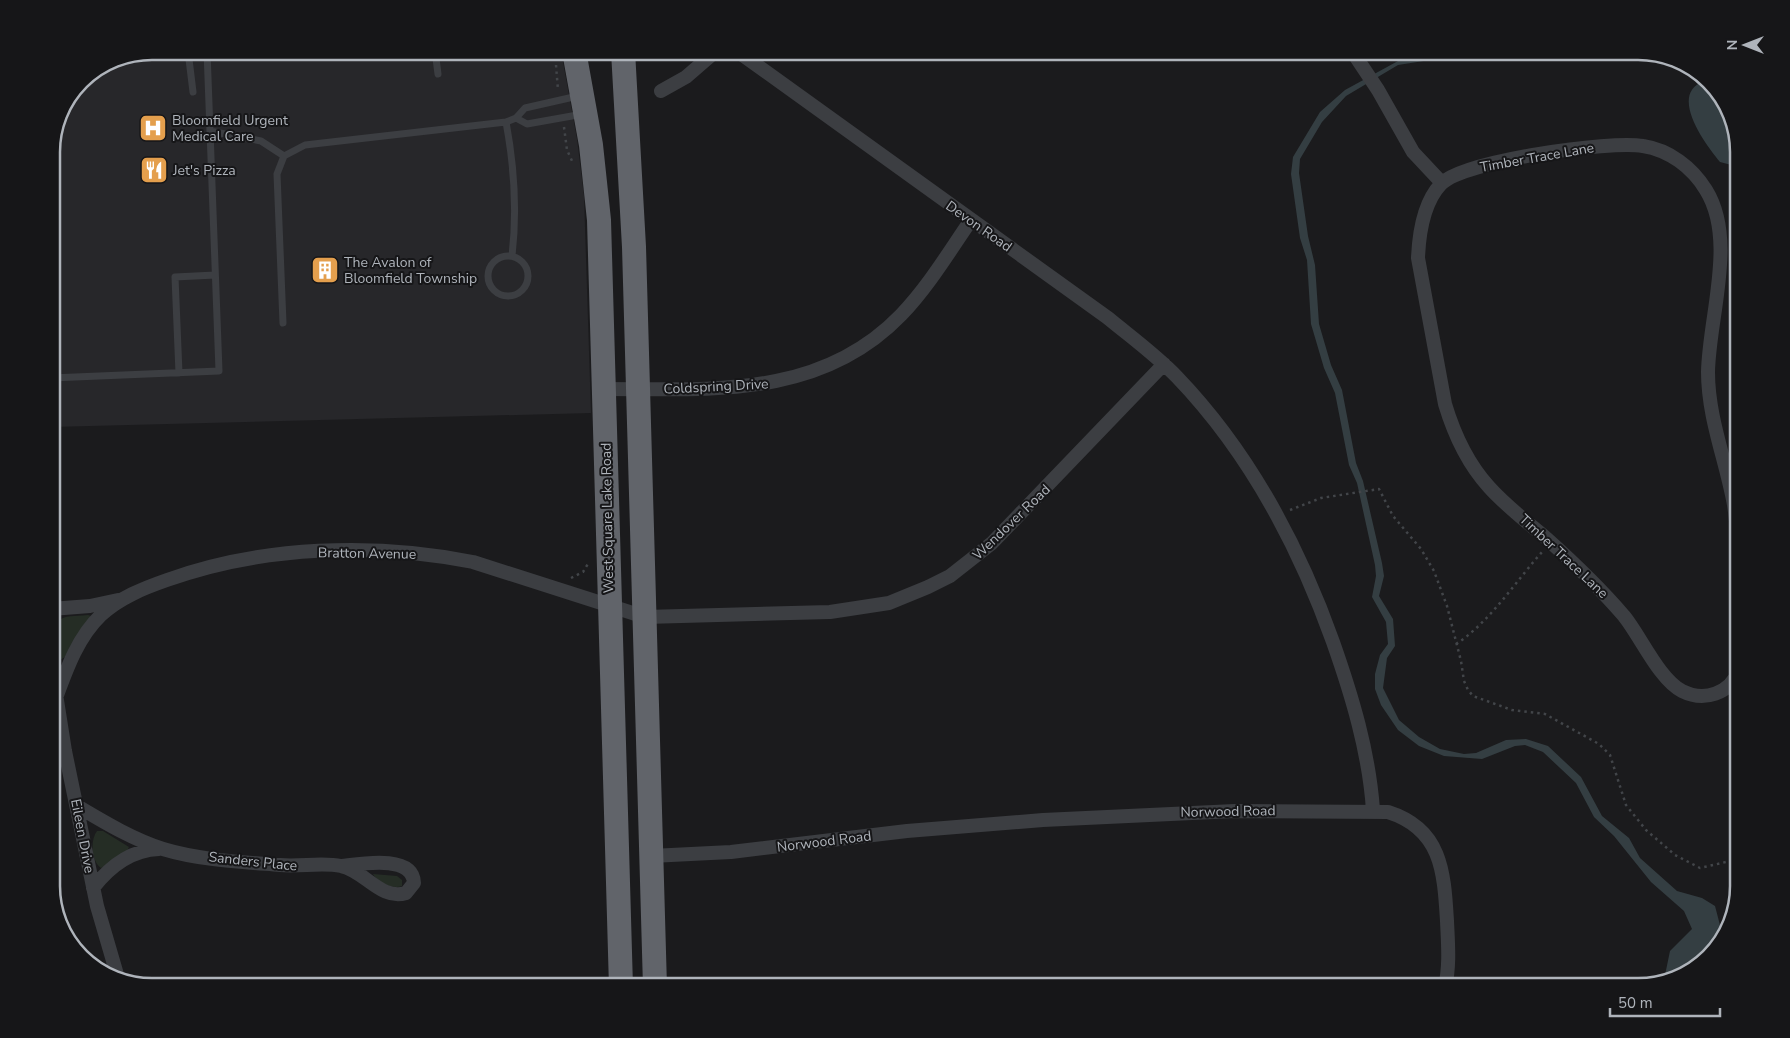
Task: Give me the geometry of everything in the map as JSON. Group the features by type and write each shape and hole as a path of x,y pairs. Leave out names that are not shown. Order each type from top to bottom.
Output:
{"highway":[{"name":"West Square Lake Road","path":"566,60 594,170 598,220 621,978"},
{"path":"624,60 632,189 655,978"}],"street":[{"path":"661,91 686,77 706,60"},
{"name":"Devon Road","path":"749,60 1108,318 1164,364 1210,414 1246,462 1277,516"},
{"path":"1359,60 1413,152 1442,183"},
{"name":"Timber Trace Lane","path":"1730,490 1717,440 1709,394 1708,372 1719,266 1719,224 1714,206 1695,175 1683,164 1657,150 1625,144 1491,162 1454,174 1442,183 1435,192 1423,220 1418,237 1418,258 1445,404 1450,421 1467,457 1489,487 1607,595 1627,619 1670,682 1692,695 1715,694 1730,685"},
{"name":"Coldspring Drive","path":"604,389 726,388 768,384 798,377 831,364 868,342 900,316 971,220"},
{"name":"Wendover Road","path":"610,605 645,617 848,611 889,603 928,587 963,567 992,543 1164,364"},
{"path":"1277,516 1312,589 1347,683 1365,752 1373,810"},
{"name":"Bratton Avenue","path":"60,608 90,606 124,598 186,573 233,561 302,553 371,551 415,553 473,562 610,605"},
{"name":"Bratton Avenue","path":"60,688 72,657 84,636 100,616 124,598"},
{"name":"Eileen Drive","path":"60,719 93,888 116,971"},
{"name":"Sanders Place","path":"77,806 131,836 164,849 216,858 272,864 342,866"},
{"name":"Norwood Road","path":"651,856 732,852 907,831 1052,819 1180,812 1373,810 1403,816 1416,825 1426,836 1438,856 1444,880 1448,947 1446,978"},
{"name":"Sanders Place","path":"93,888 109,870 128,857 145,850 164,849"}],"lane":[{"path":"189,60 193,92"},
{"path":"60,378 219,372 208,60"},
{"path":"437,60 438,74"},
{"path":"283,323 277,174 284,156 305,145 506,122 516,118 525,108 559,100 577,109"},
{"path":"516,118 527,124 577,109"},
{"path":"506,122 510,143 514,237 512,256"},
{"path":"210,131 261,141 284,156"},
{"path":"512,256 527,268 528,281 525,287 516,295 503,296 492,288 488,275 494,262 499,258 512,256"},
{"path":"179,373 174,277 215,275"}],"path":[{"path":"559,100 555,72 563,60"},
{"path":"576,170 568,155 577,109"},
{"path":"1277,516 1320,498 1379,489 1393,516 1421,550 1434,571 1447,606 1464,681 1473,696 1512,710 1545,714 1589,738 1605,749 1615,769 1626,805 1660,844 1675,855 1700,868 1730,861"},
{"path":"1456,644 1465,638 1487,615 1551,542"},
{"path":"571,578 583,572 590,555"}],"shaded area":[{"path":"146,60 563,60 577,139 584,196 591,413 60,427 60,146 63,128 69,111 83,91 101,75 122,65"},
{"path":"1430,60 1398,65 1346,96 1322,122 1300,159 1299,173 1308,236 1315,265 1319,324 1331,365 1342,390 1356,463 1363,481 1382,563 1384,576 1379,596 1393,619 1395,646 1387,658 1383,688 1399,720 1419,737 1440,749 1464,754 1476,753 1506,740 1526,739 1548,746 1581,777 1602,816 1629,838 1640,858 1677,891 1702,898 1715,906 1720,927 1711,942 1684,966 1665,974 1670,951 1692,929 1684,911 1651,882 1614,836 1594,817 1576,783 1543,752 1525,745 1515,746 1482,759 1444,756 1419,746 1398,730 1381,705 1375,689 1375,674 1380,655 1388,644 1386,622 1372,597 1376,576 1375,565 1357,483 1349,465 1335,393 1324,368 1311,324 1307,260 1300,238 1291,174 1293,157 1320,112 1345,90 1398,61"},
{"path":"1699,84 1711,96 1721,111 1728,134 1730,165 1720,162 1706,144 1693,120 1689,108 1689,97 1694,87"},
{"path":"91,616 65,657 60,660 60,620 67,617"},
{"path":"97,831 103,831 129,847 127,851 101,868 93,856 93,840"},
{"path":"373,874 397,876 402,880 402,886 394,887 386,884 378,880"}],"place":[{"name":"Bloomfield Urgent Medical Care","path":"153,128"},
{"name":"Jet's Pizza","path":"154,170"},
{"name":"The Avalon of Bloomfield Township","path":"325,270"}]}
